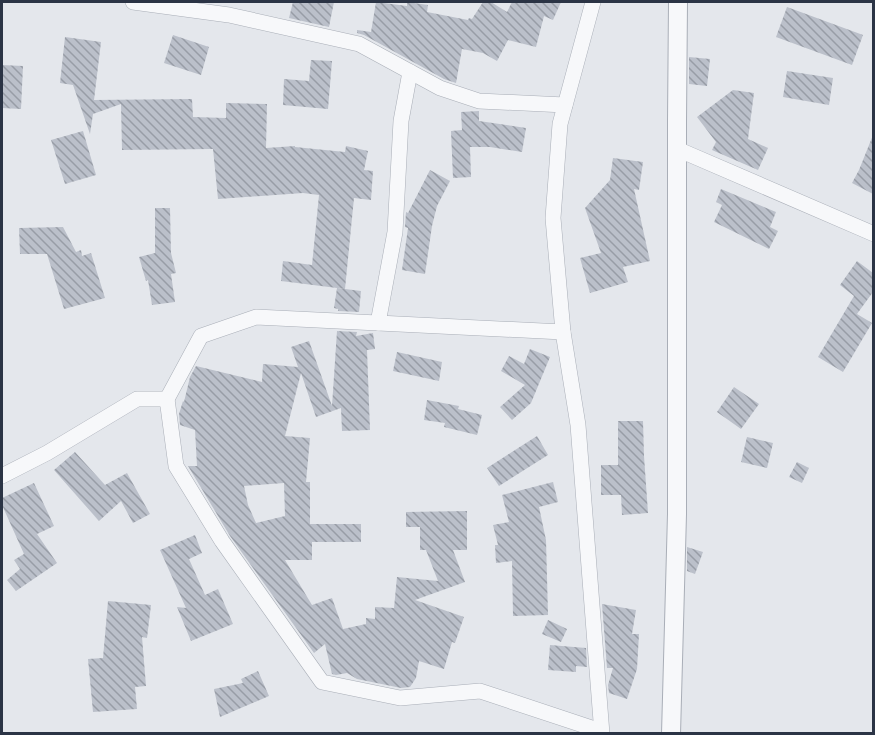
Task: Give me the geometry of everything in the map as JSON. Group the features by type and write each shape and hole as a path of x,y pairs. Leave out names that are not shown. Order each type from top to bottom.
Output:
{"street":[{"path":"133,2 229,15 359,44 440,88 479,101 565,105"},
{"path":"563,332 256,316 201,336 167,399 176,466 222,541 322,682 400,698 480,691 602,732 578,425 563,332 553,218 560,124 593,2"},
{"path":"671,734 677,514 678,2"},
{"path":"378,323 395,232 401,121 410,72"},
{"path":"677,149 873,234"},
{"path":"2,476 47,453 137,399 167,399"}],"building":[{"path":"293,2 334,2 329,27 289,18"},
{"path":"376,2 407,6 407,2 428,5 427,12 468,20 472,19 483,2 491,2 507,12 512,2 561,2 553,20 544,16 536,47 508,40 497,61 483,53 462,49 456,83 444,79 357,33 357,30 371,32"},
{"path":"787,7 863,35 852,65 776,37"},
{"path":"173,35 209,47 201,75 164,63"},
{"path":"65,37 101,42 94,100 192,99 193,117 226,118 226,103 267,104 266,148 295,146 345,152 346,146 368,151 364,170 373,171 371,200 354,198 345,289 281,281 283,261 312,265 319,195 303,193 218,199 213,149 122,150 121,104 93,114 90,134 73,85 60,83"},
{"path":"689,57 710,59 707,86 689,84"},
{"path":"311,60 332,61 328,109 283,105 284,79 309,81"},
{"path":"2,65 23,66 21,109 2,108"},
{"path":"787,71 833,78 829,105 783,97"},
{"path":"733,90 754,93 748,139 768,148 758,170 712,150 716,142 697,117"},
{"path":"479,111 479,121 526,128 522,152 490,147 470,147 471,177 453,178 451,131 462,130 461,112"},
{"path":"83,131 96,175 65,184 51,140"},
{"path":"873,135 873,194 852,183"},
{"path":"613,158 643,162 639,190 634,189 650,261 623,267 628,282 590,293 580,258 601,253 585,208 610,180"},
{"path":"430,170 450,181 437,206 425,274 402,270 408,228 405,227 406,212 408,213"},
{"path":"721,189 776,212 770,227 778,231 769,249 714,222 722,205 716,202"},
{"path":"155,208 170,208 171,253 176,273 171,274 175,302 152,305 148,280 146,281 139,257 155,253"},
{"path":"63,227 76,252 81,250 82,256 91,253 105,298 64,309 47,254 20,254 19,228"},
{"path":"857,261 873,273 873,292 857,314 872,323 843,372 818,357 854,296 840,285"},
{"path":"337,288 361,291 359,312 338,311 334,308"},
{"path":"337,331 357,332 356,336 373,333 375,349 367,350 370,430 342,431 341,408 316,417 301,373 285,436 310,438 306,482 310,482 310,524 361,524 361,542 312,542 312,560 285,560 312,605 332,598 343,629 366,624 366,618 375,619 375,607 394,608 397,577 438,581 426,550 420,550 420,527 406,527 406,512 467,511 467,550 453,550 465,582 415,600 464,617 455,643 452,642 444,669 419,661 416,678 410,687 401,688 357,679 347,673 332,674 325,644 314,653 230,536 188,466 197,466 195,430 180,425 179,414 190,377 196,366 262,382 263,364 298,367 291,347 309,341 332,406","holes":["284,483 285,516 256,523 248,505 244,486"]},
{"path":"530,349 550,357 531,403 512,420 500,407 525,385 501,371 509,356 524,364"},
{"path":"397,352 442,362 439,381 393,371"},
{"path":"734,387 759,404 741,429 717,412"},
{"path":"427,400 459,406 458,409 482,415 477,435 444,427 445,423 424,420"},
{"path":"618,421 643,421 648,513 622,515 621,495 601,495 601,465 618,465"},
{"path":"537,436 548,455 499,486 487,468"},
{"path":"747,437 773,443 767,468 741,462"},
{"path":"75,452 105,485 127,473 150,514 133,523 121,501 99,521 54,470"},
{"path":"797,462 809,468 802,483 789,477"},
{"path":"553,482 558,502 539,507 546,540 548,615 513,616 512,561 496,563 495,545 498,545 493,525 509,522 502,495"},
{"path":"34,483 54,526 37,534 57,563 16,591 7,580 20,569 14,560 24,554 2,505 2,498"},
{"path":"195,535 202,553 189,559 205,595 218,589 233,624 191,641 177,607 186,608 160,550"},
{"path":"687,547 703,552 695,574 687,571"},
{"path":"108,601 151,605 147,638 142,637 146,686 135,687 137,709 93,712 88,659 103,658"},
{"path":"602,604 636,610 632,634 639,634 637,669 627,699 609,693 608,685 613,668 607,668"},
{"path":"548,620 567,629 561,642 542,634"},
{"path":"550,645 586,648 587,667 576,666 576,672 548,670"},
{"path":"258,671 269,696 220,717 214,689 243,683 241,679"}]}
